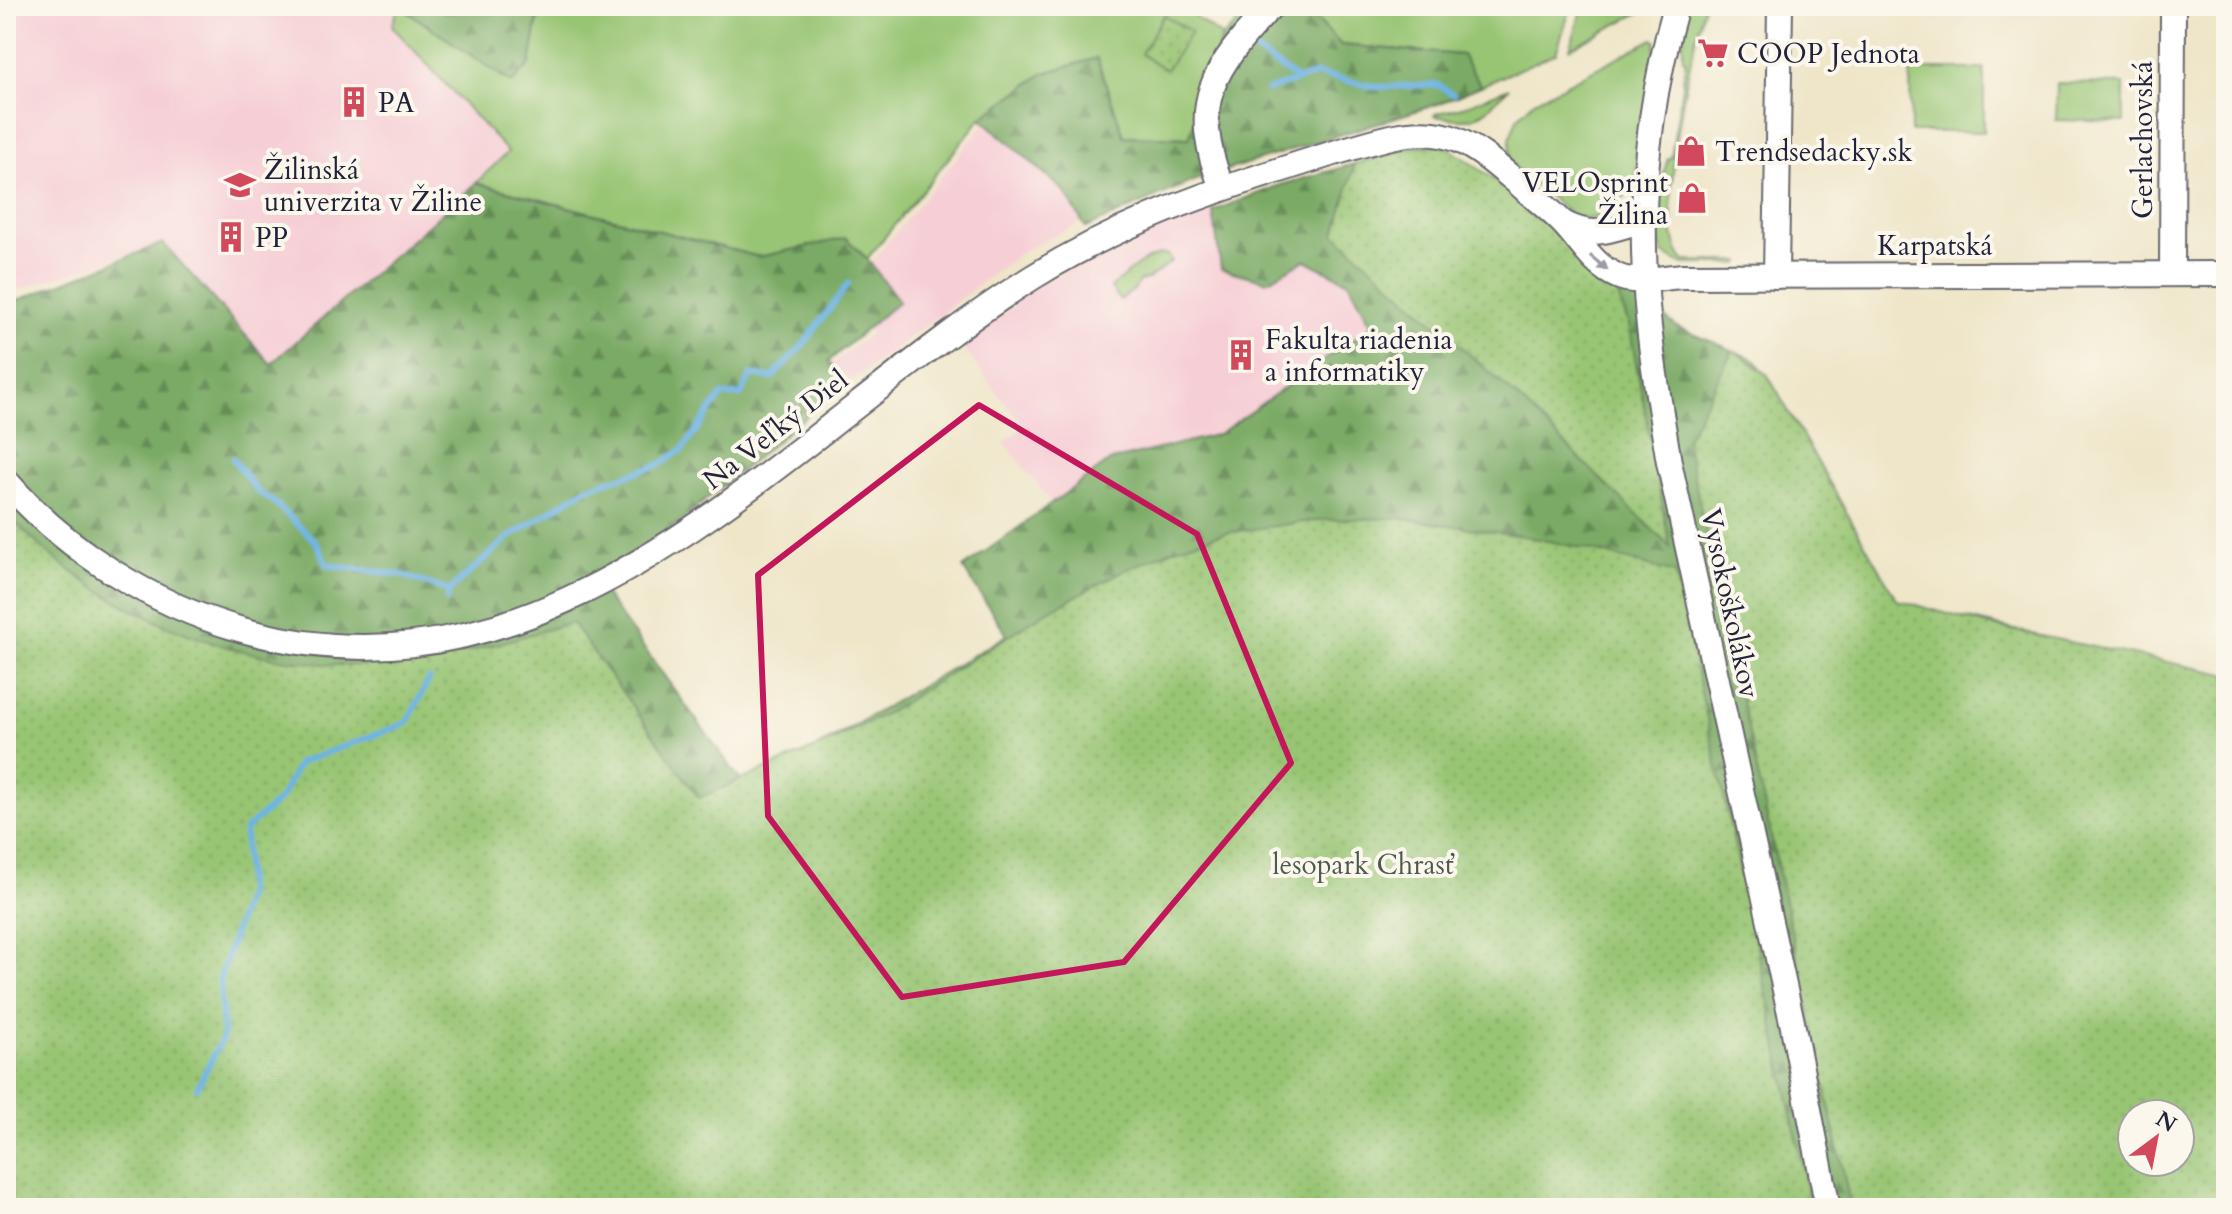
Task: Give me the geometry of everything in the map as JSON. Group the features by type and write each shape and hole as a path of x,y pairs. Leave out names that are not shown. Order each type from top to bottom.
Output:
{"street":[{"path":"1222,188 1206,125 1211,86 1231,49 1271,6"},
{"name":"Vysokoškolákov","path":"1676,6 1656,103 1644,220 1645,278 1657,387 1669,462 1792,1022 1828,1208"},
{"path":"1776,276 1780,6"},
{"name":"Gerlachovská","path":"2172,274 2173,6"},
{"name":"Na Veľký Diel","path":"6,481 43,518 100,564 134,586 206,619 271,638 331,647 399,646 469,636 537,613 605,583 654,554 744,492 913,361 1003,296 1079,250 1159,212 1222,188 1392,137 1422,132 1466,142 1565,224 1589,255 1615,276 1632,280 1645,278"},
{"name":"Na Veľký Diel","path":"1565,224 1589,233 1605,232 1644,220"},
{"name":"Karpatská","path":"1645,278 2226,274"}],"highlighted area":[{"path":"979,405 1197,534 1291,763 1124,962 902,997 768,816 758,575"}],"shaded area":[{"name":"Žilinská univerzita v Žiline","path":"6,6 502,6 605,124 271,364 163,243 6,294"},
{"path":"990,116 1088,219 1023,251 820,406 804,387 871,333 842,299"},
{"path":"1279,186 1401,346 1101,566 1004,442 1023,427 957,340 990,317 993,321 1016,305 1011,302 1101,249 1100,257 1154,231"}],"green space":[{"path":"399,6 512,83 530,64 540,6 1181,6 1222,37 1190,138 1124,136 1044,73 981,118 867,259 846,238 759,257 476,183 508,152 392,26"},
{"path":"399,6 540,6 530,64 512,83"},
{"path":"1256,6 1304,6 1341,45 1462,55 1481,86 1438,104 1195,180 1086,228 1064,191 981,118 1044,73 1097,58 1124,136 1189,138 1222,37"},
{"path":"1304,6 1560,6 1570,10 1556,53 1481,86 1462,55 1341,45"},
{"path":"1583,6 1646,6 1639,13 1570,48"},
{"path":"1687,6 1704,6 1683,98 1672,178 1675,243 1685,261 1741,261 1740,264 1681,264 1663,254 1658,242 1656,206 1668,158 1671,158 1686,61 1683,59 1683,20"},
{"path":"1164,15 1191,32 1166,70 1141,54"},
{"path":"1653,39 1656,41 1635,179 1624,198 1610,212 1592,218 1571,215 1510,161 1510,139 1517,118 1534,101"},
{"path":"1910,69 1984,69 1984,132 1911,132"},
{"path":"2057,83 2124,84 2124,122 2056,120"},
{"path":"1509,88 1484,112 1470,119 1434,116 1435,114"},
{"path":"1443,144 1505,187 1625,295 1618,296 1629,325 1670,547 1515,395 1335,234 1355,164 1416,146"},
{"path":"1430,148 1472,168 1623,282 1677,327 1756,360 1842,518 1899,603 2226,679 2226,1208 6,1208 6,305 163,243 271,364 476,183 759,257 846,238 867,259 899,301 829,361 845,384 600,588 747,789 1007,635 963,568 1110,461 1219,434 1372,326 1349,282 1305,260 1267,281 1221,269 1213,211 1277,186 1403,150"},
{"path":"1162,254 1168,255 1172,261 1148,279 1139,281 1135,289 1120,300 1111,288 1141,263"},
{"path":"1733,350 1767,374 1897,600 1992,626 2226,674 2226,1208 1851,1208 1686,440"},
{"name":"lesopark Chrasť","path":"6,512 46,551 91,585 139,613 191,635 245,652 301,662 357,665 413,662 473,650 572,623 699,798 827,743 889,712 1046,612 1123,571 1181,546 1225,533 1319,520 1400,518 1529,537 1675,573 1811,1208 6,1208"}],"waterway":[{"path":"1255,50 1298,80"},
{"path":"1268,90 1317,74 1376,87 1438,85 1453,94"},
{"path":"447,600 449,591 508,538 587,488 659,465 682,450 722,395 741,395 751,375 772,378 803,345 848,284"},
{"path":"233,459 257,491 276,504 316,542 327,565 402,575 449,591"},
{"path":"197,1088 223,1037 220,978 247,893 245,830 280,799 299,763 407,723 429,679"}],"place":[{"name":"COOP Jednota","path":"1713,53"},
{"name":"PA","path":"354,102"},
{"name":"Trendsedacky.sk","path":"1691,151"},
{"name":"Žilinská univerzita v Žiline","path":"240,185"},
{"name":"VELOsprint Žilina","path":"1692,198"},
{"name":"PP","path":"231,237"},
{"name":"Fakulta riadenia a informatiky","path":"1241,355"}]}
